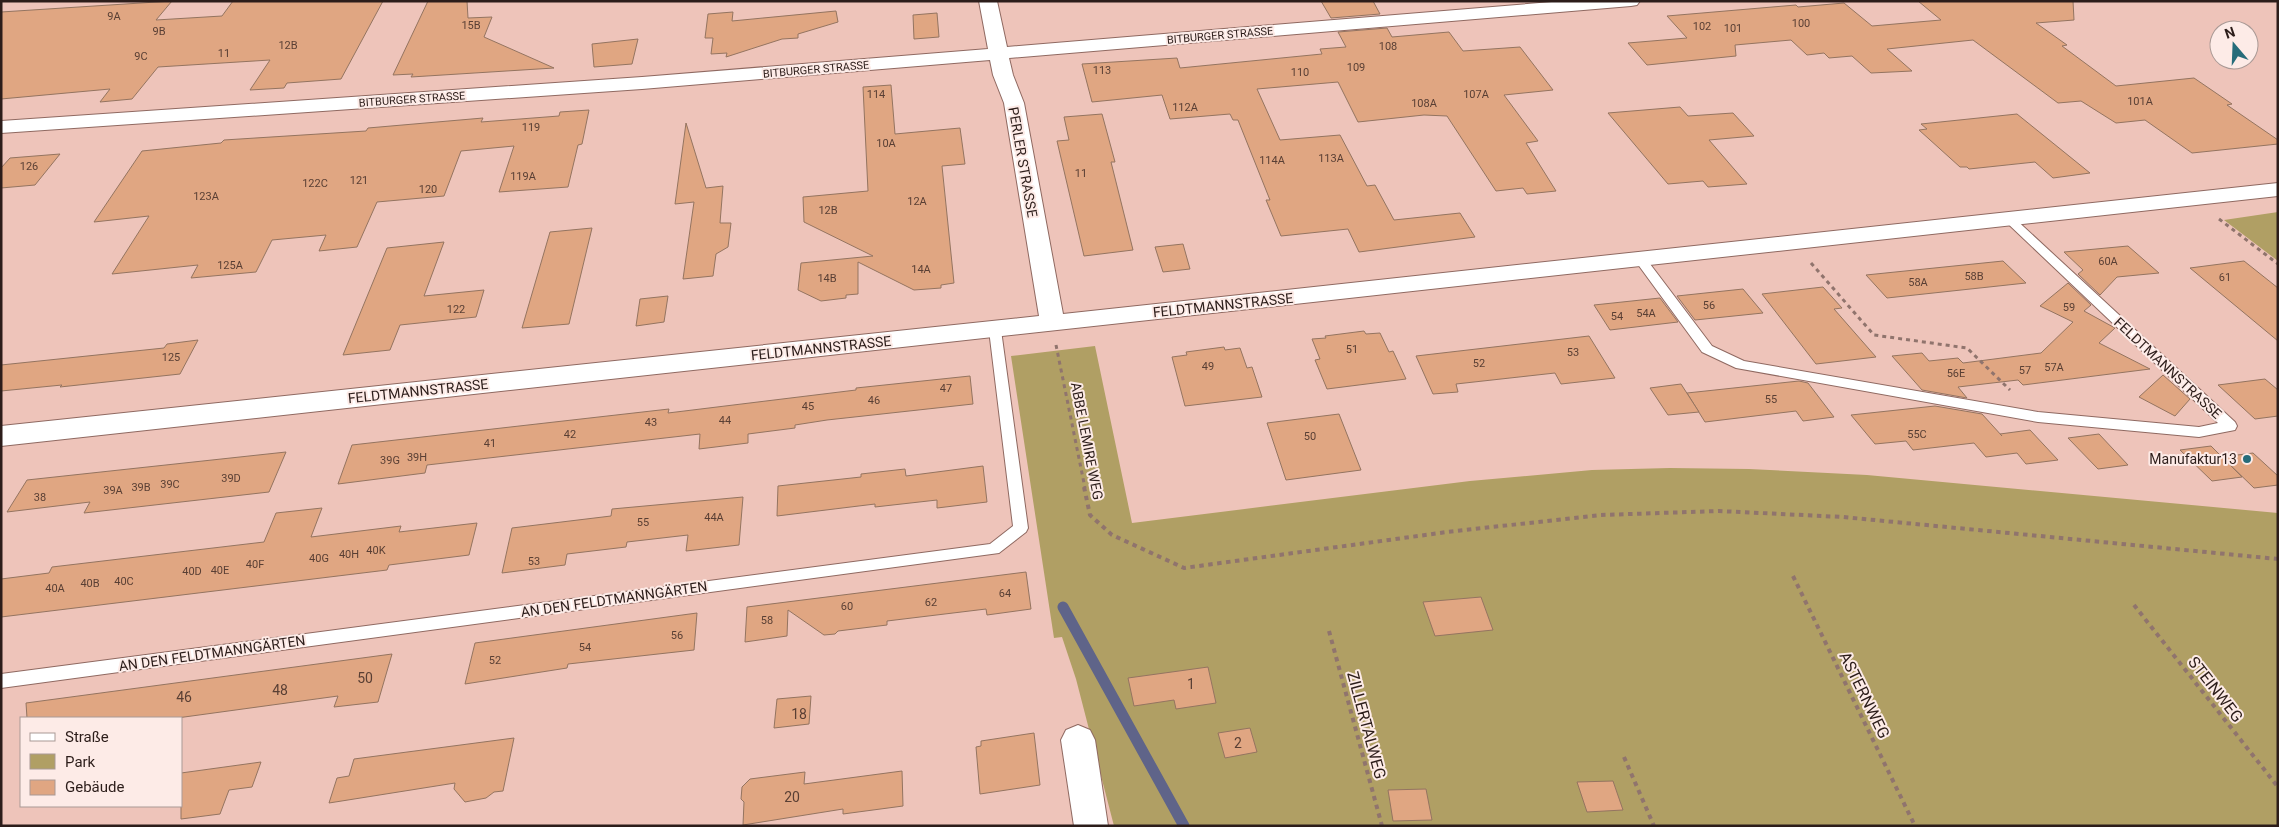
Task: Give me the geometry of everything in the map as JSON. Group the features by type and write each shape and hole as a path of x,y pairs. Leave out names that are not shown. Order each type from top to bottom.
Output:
{"street":[{"name":"PERLER STRASSE","path":"988,1 1003,75 1014,103 1052,324"},
{"name":"BITBURGER STRASSE","path":"1,127 642,83 1631,1"},
{"name":"FELDTMANNSTRASSE","path":"1,436 1052,324 2193,199 2278,188"},
{"path":"1078,740 1091,826"}],"lane":[{"name":"FELDTMANNSTRASSE","path":"1640,259 1707,349 1740,365 2038,417 2199,432 2230,426 2008,218"},
{"name":"AN DEN FELDTMANNGÄRTEN","path":"1,681 994,549 1021,528 995,330"}],"path":[{"path":"2193,199 2278,264"},
{"path":"1792,242 1874,335 1967,348 2038,417"},
{"name":"ABBE LEMIRE WEG","path":"1052,324 1090,515 1112,535 1184,568 1448,532 1601,515 1719,511 1843,517 2278,559"},
{"name":"ASTERNWEG","path":"1793,576 1915,826"},
{"name":"STEINWEG","path":"2134,605 2278,787"},
{"name":"ZILLERTALWEG","path":"1329,631 1382,826"},
{"path":"1624,757 1654,826"}],"green space":[{"path":"2278,212 2278,261 2224,220"},
{"path":"1095,346 1132,523 1470,481 1592,470 1670,468 1749,469 1867,475 2278,513 2278,826 1114,826 1076,679 1062,637 1054,638 1011,356"}],"building":[{"path":"172,1 156,20 222,16 233,1 383,1 341,79 287,83 284,88 250,90 270,60 158,67 132,99 100,102 110,89 1,99 1,12"},
{"path":"428,1 467,1 468,18 492,17 484,37 554,68 411,77 413,74 393,75"},
{"path":"1321,1 1373,1 1380,14 1331,18"},
{"path":"1918,1 2073,1 2074,20 2036,23 2067,45 2062,46 2116,86 2194,78 2232,104 2227,105 2278,140 2278,144 2192,153 2145,120 2116,123 2081,101 2058,103 1973,40 1887,49 1912,71 1871,73 1852,56 1829,58 1824,53 1807,55 1791,40 1735,45 1736,56 1647,65 1628,43 1687,38 1667,16 1796,5 1798,7 1844,3 1872,26 1941,20"},
{"path":"836,11 838,22 798,34 798,38 782,39 726,57 727,53 711,54 713,38 705,38 708,14 733,12 732,21"},
{"path":"937,13 939,37 914,39 913,15"},
{"path":"1387,28 1392,37 1449,32 1463,51 1520,47 1553,90 1504,95 1538,141 1526,143 1556,191 1527,194 1523,188 1496,191 1447,116 1424,115 1358,122 1338,82 1257,89 1280,140 1340,135 1367,186 1375,185 1394,220 1460,213 1475,237 1359,252 1348,229 1281,236 1266,200 1270,200 1238,120 1233,120 1230,114 1170,119 1162,95 1092,102 1082,64 1177,58 1180,68 1322,54 1320,49 1346,47 1338,32"},
{"path":"638,39 632,64 594,67 592,44"},
{"path":"891,85 895,134 960,128 965,164 942,166 954,283 941,285 941,288 914,290 858,262 858,294 846,295 846,298 821,301 798,290 801,263 873,256 804,222 803,197 868,191 863,87"},
{"path":"1680,107 1688,116 1733,113 1754,136 1709,140 1747,184 1708,187 1703,181 1668,184 1608,113"},
{"path":"589,110 582,144 578,145 568,187 499,192 514,146 461,151 444,196 377,202 357,247 319,251 326,235 272,240 256,272 191,278 198,265 112,274 149,216 94,222 142,151 221,143 224,140 366,131 368,128 483,118 481,122 559,116 560,112"},
{"path":"1102,114 1115,162 1111,162 1133,250 1084,256 1057,141 1069,140 1064,117"},
{"path":"2017,114 2090,173 2053,178 2035,162 1969,169 1967,167 1960,167 1919,130 1927,129 1921,124"},
{"path":"686,123 706,188 723,186 720,223 731,223 728,247 716,254 713,276 683,279 694,202 675,204"},
{"path":"60,154 35,185 1,188 1,168 10,158"},
{"path":"592,228 569,324 522,328 550,232"},
{"path":"444,242 424,296 484,290 476,317 400,325 390,350 343,355 387,248"},
{"path":"1183,244 1190,269 1163,272 1155,247"},
{"path":"2128,246 2159,273 2117,277 2100,295 2078,274 2083,270 2064,252"},
{"path":"2003,261 2026,283 1887,298 1866,275"},
{"path":"2244,261 2278,288 2278,341 2190,268"},
{"path":"2068,283 2091,305 2084,311 2115,328 2099,343 2150,369 2023,385 2018,380 1958,387 1967,398 1922,390 1892,356 1922,353 1929,361 1958,358 1963,363 2041,353 2073,322 2040,306"},
{"path":"1823,287 1842,308 1834,309 1876,357 1816,364 1762,294"},
{"path":"1743,289 1763,313 1695,320 1677,296"},
{"path":"668,296 664,322 636,326 640,299"},
{"path":"1660,298 1678,322 1610,330 1594,305"},
{"path":"1364,331 1366,334 1380,333 1389,352 1393,351 1406,379 1327,389 1315,360 1320,359 1312,339"},
{"path":"1589,336 1615,378 1561,384 1555,373 1456,384 1458,392 1433,394 1416,356"},
{"path":"198,340 180,374 60,387 62,385 1,391 1,365 164,348 167,344"},
{"path":"1224,347 1225,350 1240,348 1247,368 1252,367 1262,397 1185,406 1172,357 1187,355 1186,352"},
{"path":"2163,375 2190,399 2175,416 2139,397"},
{"path":"970,376 973,404 795,425 795,428 748,434 748,443 699,449 700,434 427,465 425,473 338,484 352,445 669,409 668,413 856,390 856,388"},
{"path":"2265,379 2278,390 2278,416 2255,419 2218,385"},
{"path":"1799,381 1808,383 1834,417 1803,421 1796,411 1705,422 1687,393"},
{"path":"1681,384 1699,412 1668,415 1650,388"},
{"path":"1935,406 1982,414 2000,434 2030,430 2058,460 2026,464 2017,453 1986,457 1974,443 1913,450 1906,441 1875,444 1851,415"},
{"path":"1339,414 1361,470 1286,480 1267,423"},
{"path":"2099,434 2128,465 2098,469 2068,438"},
{"path":"2211,446 2242,477 2212,481 2180,450"},
{"path":"286,452 269,492 84,513 90,502 7,512 27,480"},
{"path":"2253,453 2278,476 2278,485 2254,488 2222,457"},
{"path":"983,466 987,502 937,508 937,500 875,507 875,504 777,516 778,486 861,477 861,474 905,469 906,476"},
{"path":"743,497 739,545 686,551 688,535 627,542 626,547 567,554 565,565 502,573 512,528 611,516 612,509"},
{"path":"322,508 311,537 401,526 399,532 477,523 469,555 389,565 387,570 1,617 1,579 49,573 52,567 264,542 276,513"},
{"path":"1026,572 1031,609 987,615 986,609 887,621 887,625 838,631 835,634 824,635 788,610 787,636 745,642 747,607"},
{"path":"1481,597 1493,630 1435,636 1423,602"},
{"path":"697,613 694,650 568,664 567,668 465,684 475,643"},
{"path":"392,654 378,702 334,707 338,696 182,717 27,717 26,703"},
{"path":"1208,667 1216,703 1176,709 1174,700 1134,706 1128,678"},
{"path":"811,696 809,724 774,728 777,699"},
{"path":"1250,728 1257,752 1225,758 1218,733"},
{"path":"1034,733 1040,785 980,794 976,747 981,746 981,741"},
{"path":"514,738 503,791 494,792 486,798 465,802 454,789 455,783 329,803 337,778 349,776 354,759"},
{"path":"261,762 252,787 229,790 220,814 181,819 182,773"},
{"path":"902,771 903,806 843,814 843,809 743,825 744,802 741,799 742,787 750,779 805,772 804,784"},
{"path":"1613,781 1623,810 1587,812 1577,782"},
{"path":"1426,789 1432,820 1393,821 1388,790"}],"waterway":[{"path":"1063,607 1184,826"}],"place":[{"name":"Manufaktur13","path":"2247,459"}]}
